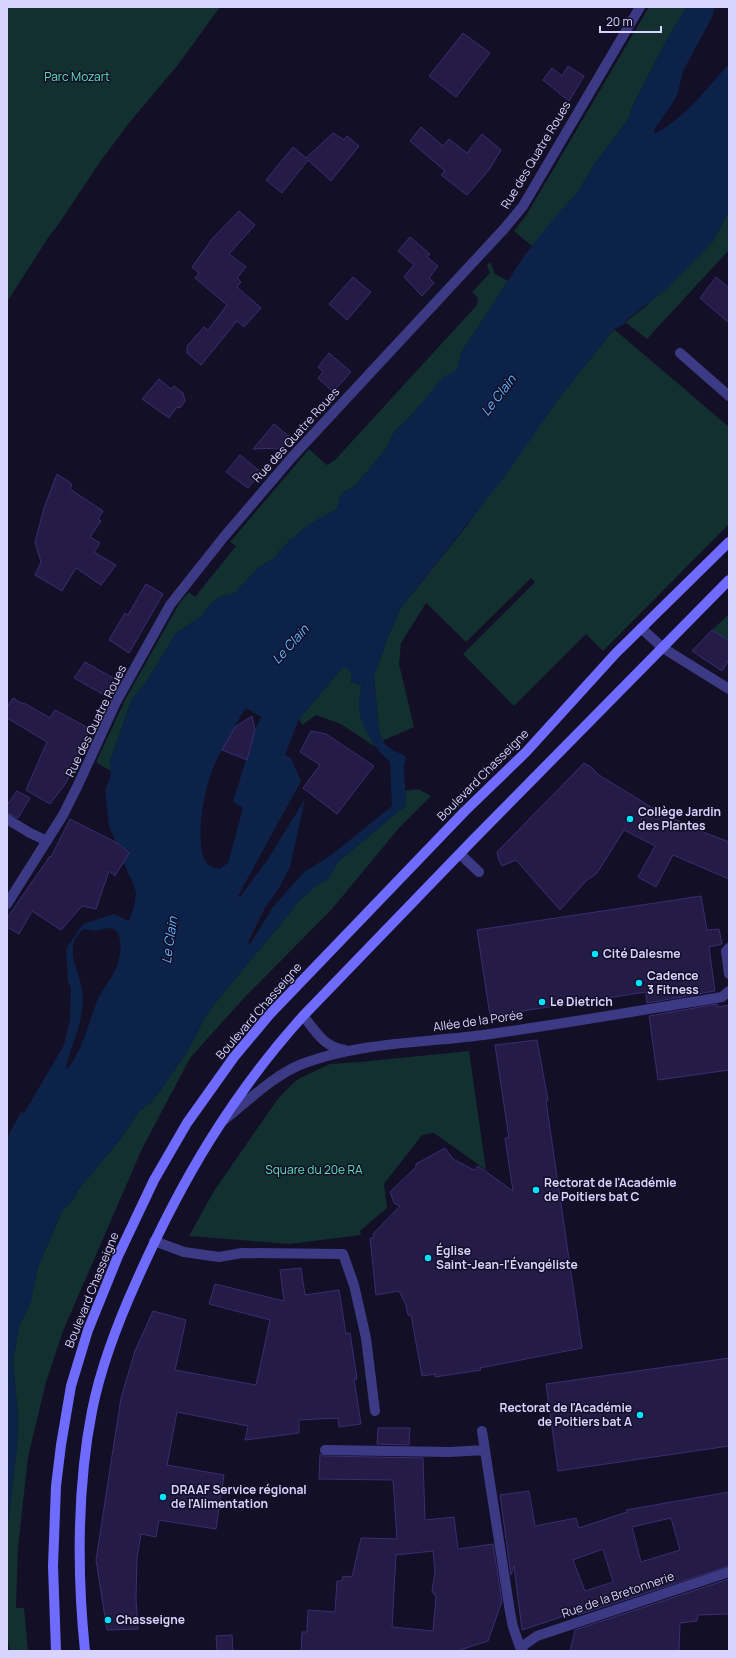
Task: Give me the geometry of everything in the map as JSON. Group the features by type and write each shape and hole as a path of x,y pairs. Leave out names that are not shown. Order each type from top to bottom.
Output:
{"main road":[{"name":"Boulevard Chasseigne","path":"56,1651 53,1573 55,1506 61,1445 71,1386 88,1330 118,1256 154,1180 187,1123 234,1057 270,1014 465,811 526,752 641,628 729,542"},
{"path":"85,1651 80,1590 80,1549 84,1471 92,1412 102,1372 114,1335 154,1241 198,1159 219,1124 251,1078 304,1016 460,854 729,580"}],"street":[{"name":"Rue des Quatre Roues","path":"7,904 47,841 78,785 116,702 170,605 223,538 293,456 504,230 523,206 640,7"},
{"path":"680,352 729,396"},
{"path":"641,628 662,648 729,689"},
{"path":"7,818 30,833 47,841"},
{"path":"460,854 479,872"},
{"path":"729,948 726,951 726,955 729,974"},
{"name":"Allée de la Porée","path":"219,1124 278,1077 291,1069 345,1050 483,1035 581,1020 722,997 729,991"},
{"name":"Allée de la Porée","path":"304,1016 326,1044 333,1048 345,1050"},
{"path":"154,1241 184,1252 219,1257 242,1253 344,1254 354,1285 366,1338 375,1411"},
{"path":"482,1431 510,1612 521,1650"},
{"path":"325,1450 450,1452 485,1450"},
{"name":"Rue de la Bretonnerie","path":"521,1650 528,1641 537,1636 729,1572"}],"green space":[{"name":"Parc Mozart","path":"7,7 220,7 177,66 129,123 100,162 48,238 7,302"},
{"path":"649,7 687,7 669,36 634,103 628,120 595,163 578,192 532,246 514,231 527,214"},
{"path":"729,211 729,253 727,252 647,339 625,322 645,307 713,241"},
{"path":"490,262 495,274 508,281 461,353 458,369 452,374 444,377 410,417 395,431 386,449 354,487 345,491 340,497 337,509 302,530 278,552 276,557 258,568 235,593 219,597 209,606 202,616 176,633 145,684 132,699 110,762 111,771 97,763 97,760 125,700 180,602 189,592 195,597 236,546 230,542 309,449 327,465 335,460 477,305 478,298 472,292 490,273 487,265"},
{"path":"614,329 729,427 729,524 603,651 586,634 514,706 463,654 535,582 531,578 466,642 426,603 401,643 399,664 414,727 382,741 379,732 374,676 400,609 468,524 559,398"},
{"path":"729,614 729,641 712,630"},
{"path":"342,668 347,668 352,673 351,682 362,684 359,707 375,747 341,724 316,715 302,725 299,719"},
{"path":"418,789 431,796 399,828 332,909 244,998 190,1058 142,1149 63,1331 46,1382 28,1457 18,1548 16,1608 24,1608 28,1651 10,1651 7,1634 7,1531 17,1446 18,1417 13,1361 19,1326 30,1304 38,1267 62,1211 74,1199 77,1191 122,1137 139,1111 150,1103 157,1095 187,1052 205,1017 215,1003 302,898 318,884 328,879 339,861 406,805 405,791"},
{"name":"Square du 20e RA","path":"469,1051 486,1170 434,1133 422,1135 384,1184 387,1208 360,1231 361,1235 290,1244 189,1236 214,1191 277,1100 300,1078 330,1064"}],"water":[{"name":"Le Clain","path":"687,7 716,7 683,71 678,92 674,101 654,132 656,133 667,126 686,111 729,64 729,211 713,241 668,288 625,321 625,324 614,329 559,398 506,475 400,609 374,676 379,732 381,738 389,748 406,757 404,767 406,805 339,861 328,880 318,884 302,898 215,1003 205,1017 187,1052 157,1095 150,1103 139,1111 122,1137 77,1191 74,1199 62,1211 38,1267 30,1304 19,1327 13,1361 18,1417 17,1446 7,1531 7,1138 21,1112 24,1113 64,1045 70,1019 71,987 68,982 66,949 83,924 114,914 129,921 134,907 136,893 134,885 123,862 119,844 116,842 109,826 105,791 111,775 110,762 132,699 145,684 176,633 202,616 209,606 219,597 235,593 258,568 276,557 278,552 287,544 288,540 295,537 311,523 337,509 340,497 345,491 354,487 386,449 395,431 410,417 444,376 452,373 457,368 461,353 524,256 560,211 578,192 595,163 628,120 634,103 669,36","holes":["342,668 347,668 352,673 351,681 357,685 362,684 359,706 365,729 379,751 390,762 392,806 330,856 304,872 273,907 250,944 248,942 266,906 279,888 290,867 305,799 268,859 240,897 238,896 301,781 291,758 285,755 299,719","246,708 261,717 255,730 233,802 243,808 228,863 219,869 210,866 205,859 202,849 201,823 205,796 214,765","108,928 117,932 120,943 117,966 97,1001 85,1036 73,1062 67,1069 66,1067 78,1030 83,1000 81,984 73,954 74,942 76,937 83,929 96,931"]}],"building":[{"path":"463,33 490,53 456,97 429,76"},
{"path":"568,66 584,76 569,101 543,80 552,68 562,76"},
{"path":"421,127 443,146 449,139 467,153 482,134 501,150 489,170 467,195 441,175 445,171 410,141"},
{"path":"333,133 344,140 347,136 359,146 331,181 308,160 282,193 266,180 293,147 306,158"},
{"path":"239,211 255,225 229,254 246,267 237,278 241,282 237,287 261,308 244,327 237,321 201,365 187,353 187,346 204,327 208,330 227,305 195,278 199,273 192,267 212,239"},
{"path":"410,237 430,254 427,257 438,266 429,278 434,283 422,296 404,277 414,265 398,251"},
{"path":"353,277 371,292 347,320 329,304"},
{"path":"716,277 729,288 729,323 700,298"},
{"path":"329,353 351,372 333,392 318,378 323,372 318,367"},
{"path":"159,379 171,389 174,386 183,393 185,401 181,407 176,408 169,418 142,399"},
{"path":"274,424 291,438 283,448 253,449"},
{"path":"240,455 261,472 248,488 226,472"},
{"path":"57,474 72,484 70,489 103,511 98,519 101,521 90,537 100,543 94,552 116,565 101,585 76,568 62,591 35,575 41,562 35,542 44,508"},
{"path":"146,584 163,594 129,653 109,640 125,613 128,615"},
{"path":"712,630 729,641 729,659 722,671 692,651"},
{"path":"85,662 115,679 106,696 74,678"},
{"path":"13,698 50,718 55,710 90,729 77,753 80,755 66,783 50,804 26,790 47,742 7,718 7,707"},
{"path":"252,716 255,730 247,760 222,750 235,727"},
{"path":"311,731 326,734 374,766 337,814 303,788 320,765 300,752"},
{"path":"584,763 591,767 599,775 656,810 698,830 729,842 729,879 673,855 656,887 638,877 655,846 624,830 597,873 586,881 560,910 516,860 502,866 497,852"},
{"path":"17,791 30,798 18,818 7,813 7,805"},
{"path":"70,819 119,844 129,853 115,876 109,871 96,909 82,906 61,930 32,911 19,934 7,927 7,918 50,856 51,857"},
{"name":"Cité Dalesme","path":"701,896 707,930 719,929 722,944 709,947 715,991 647,1003 646,992 490,1016 477,930"},
{"path":"717,1004 718,1007 729,1005 729,1070 658,1080 649,1016"},
{"path":"537,1040 548,1100 546,1101 582,1348 480,1368 481,1370 435,1377 435,1374 422,1376 411,1315 408,1315 406,1305 399,1291 376,1295 370,1238 374,1238 373,1234 400,1206 394,1203 390,1192 416,1167 416,1164 445,1148 453,1159 474,1170 478,1166 513,1191 505,1138 509,1138 495,1045"},
{"path":"301,1268 305,1295 339,1290 346,1334 350,1333 357,1379 354,1379 361,1424 339,1427 338,1418 299,1420 299,1433 245,1440 248,1426 177,1412 167,1465 224,1475 216,1529 159,1520 156,1537 141,1534 137,1557 136,1599 138,1629 107,1630 96,1560 121,1398 135,1351 153,1311 186,1320 175,1370 256,1385 270,1320 209,1304 215,1284 284,1301 280,1270"},
{"name":"Rectorat de l'Académie de Poitiers bat A","path":"729,1358 729,1446 558,1471 546,1384"},
{"path":"378,1428 410,1428 409,1445 377,1444"},
{"path":"320,1454 325,1456 423,1458 425,1520 454,1517 458,1549 493,1544 502,1601 488,1641 457,1651 301,1651 302,1632 307,1632 308,1610 335,1612 337,1581 342,1581 343,1576 352,1577 361,1538 397,1539 393,1480 319,1479","holes":["433,1551 435,1572 432,1591 436,1597 433,1631 392,1627 396,1555"]},
{"path":"529,1491 535,1526 576,1518 579,1528 627,1512 626,1510 729,1492 729,1566 578,1615 579,1611 522,1630 514,1566 511,1575 500,1495","holes":["671,1518 680,1550 641,1562 632,1527","603,1549 613,1582 585,1591 573,1560"]},
{"path":"729,1579 729,1614 698,1615 697,1621 680,1623 679,1651 570,1651 575,1630"},
{"path":"232,1635 233,1651 217,1651 216,1636"}],"place":[{"name":"Collège Jardin des Plantes","path":"630,819"},
{"name":"Cité Dalesme","path":"595,954"},
{"name":"Cadence 3 Fitness","path":"639,983"},
{"name":"Le Dietrich","path":"542,1002"},
{"name":"Rectorat de l'Académie de Poitiers bat C","path":"536,1190"},
{"name":"Église Saint-Jean-l'Évangéliste","path":"428,1258"},
{"name":"Rectorat de l'Académie de Poitiers bat A","path":"640,1415"},
{"name":"DRAAF Service régional de l'Alimentation","path":"163,1497"},
{"name":"Chasseigne","path":"108,1620"}]}
